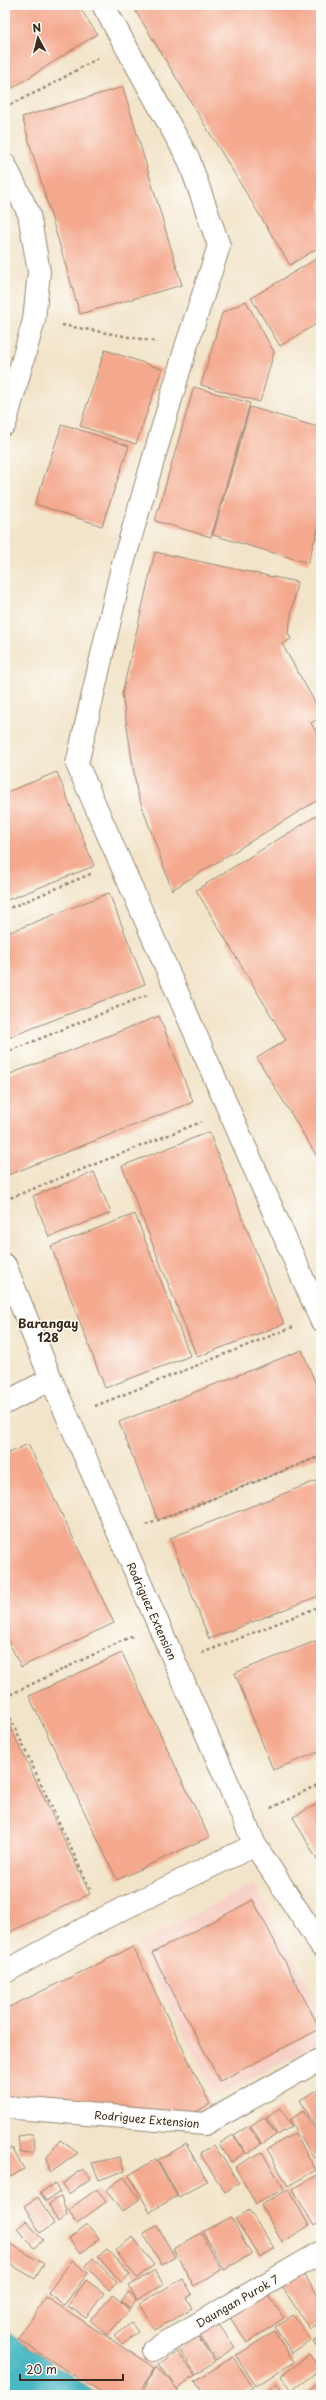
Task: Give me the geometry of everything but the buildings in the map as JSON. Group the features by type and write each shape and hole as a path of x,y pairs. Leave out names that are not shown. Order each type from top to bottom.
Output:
{"street":[{"path":"103,5 189,160 219,246 186,347 122,567 77,764 321,1320"},
{"path":"5,165 29,214 39,272 34,320 5,424"},
{"name":"Rodriguez Extension","path":"5,1265 51,1379 244,1822 255,1845 321,1946"},
{"path":"5,1403 51,1379"},
{"path":"5,1972 104,1918 255,1845"},
{"name":"Rodriguez Extension","path":"5,2107 205,2124 321,2059"},
{"name":"Daungan Purok 7","path":"153,2350 321,2252"}],"path":[{"path":"5,107 45,88 124,43"},
{"path":"34,320 186,347"},
{"path":"5,910 95,873"},
{"path":"5,1053 149,995"},
{"path":"5,1200 203,1121"},
{"path":"68,1416 295,1326"},
{"path":"120,1536 321,1456"},
{"path":"176,1664 321,1606"},
{"path":"5,1697 158,1624"},
{"path":"5,1707 104,1918"},
{"path":"244,1822 321,1783"}],"shaded area":[{"path":"255,1884 321,2012 321,2043 216,2096 137,1944"}],"water":[{"path":"5,2330 98,2395 5,2395"}],"district":[{"name":"Barangay 128","path":"48,1330"}]}
